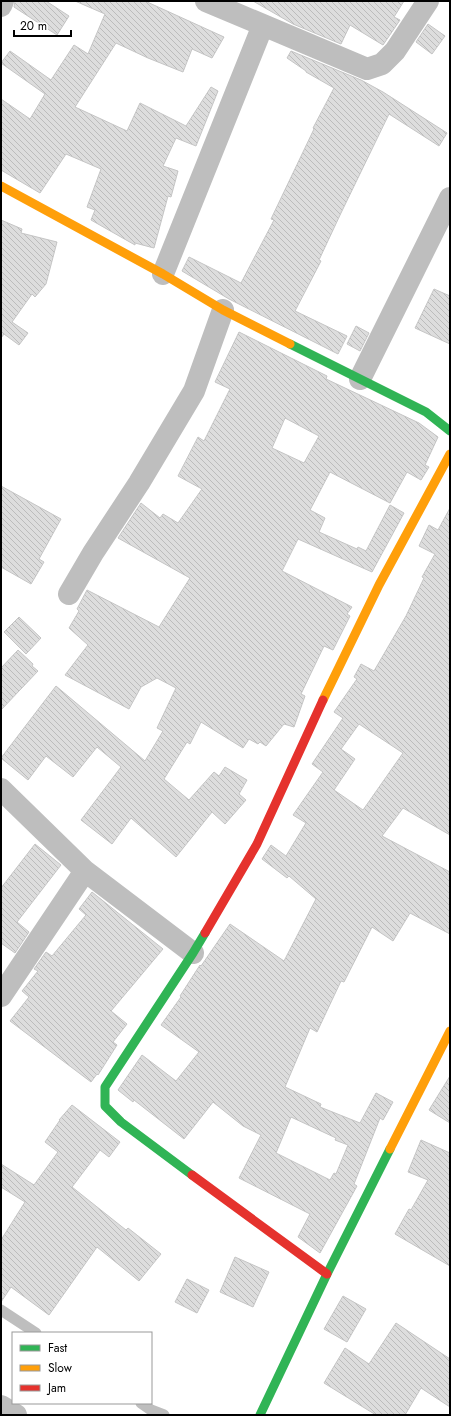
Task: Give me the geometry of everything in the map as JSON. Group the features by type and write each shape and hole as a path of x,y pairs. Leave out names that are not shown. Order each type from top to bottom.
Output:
{"street":[{"path":"1,6 3,1"},
{"path":"206,1 367,69 382,64 395,51 428,1"},
{"path":"163,274 263,25"},
{"path":"1,186 163,274 223,310 426,412 450,431"},
{"path":"360,379 450,198"},
{"path":"69,594 93,553 139,484 194,391 223,310"},
{"path":"327,1274 120,1122 105,1106 105,1087 193,953 257,844 326,693 379,584 450,454"},
{"path":"1,789 85,871 193,953"},
{"path":"1,996 85,871"},
{"path":"260,1415 327,1274 450,1032"},
{"path":"1,1406 16,1415"}],"lane":[{"path":"1,1310 34,1332"},
{"path":"142,1404 151,1410 164,1415"}],"building":[{"path":"15,1 46,1 69,16 57,35 14,7"},
{"path":"75,1 145,1 224,37 212,58 192,49 183,72 116,43 75,107 127,131 140,103 186,126 211,87 218,91 196,146 176,138 163,166 178,171 171,197 168,196 154,248 135,243 135,245 91,220 95,210 87,207 101,169 66,154 40,193 1,170 1,99 30,119 45,94 1,63 10,51 51,80 74,45 88,54 105,14"},
{"path":"253,1 404,1 394,17 400,20 383,45 350,25 341,44 293,24"},
{"path":"428,24 445,36 432,54 416,42"},
{"path":"291,51 361,80 383,92 447,133 439,146 389,114 319,260 321,261 295,311 347,336 338,354 229,299 182,271 189,257 241,283 274,220 271,219 314,129 313,128 334,88 306,72 287,58"},
{"path":"1,220 22,229 21,233 57,242 46,284 35,297 32,294 12,322 28,333 19,345 4,334 1,338"},
{"path":"434,289 450,296 450,344 415,328"},
{"path":"356,326 369,333 360,351 347,344"},
{"path":"239,332 327,376 326,379 419,423 438,437 425,465 429,467 421,480 407,472 390,503 330,472 310,510 325,518 319,532 357,549 358,547 366,551 390,505 404,513 372,572 298,539 282,571 352,607 347,614 350,616 333,650 324,646 301,694 305,696 294,727 284,724 266,746 260,742 258,744 249,739 243,748 201,722 190,744 187,742 164,779 189,800 214,772 219,776 225,767 247,780 239,794 246,800 225,824 212,812 176,857 131,818 112,844 81,820 121,767 97,747 73,777 46,756 28,780 1,758 56,686 145,761 163,731 157,728 176,688 157,678 141,687 129,709 65,675 88,645 69,628 79,611 77,609 87,590 159,627 190,578 118,538 141,503 160,518 163,514 178,523 202,489 178,476 198,437 204,441 230,389 215,382","holes":["285,418 319,436 304,463 272,448"]},
{"path":"1,486 61,519 39,559 44,562 31,584 1,567"},
{"path":"450,508 450,835 403,808 382,836 450,872 450,934 410,913 393,941 372,927 344,982 341,981 317,1032 310,1028 285,1087 321,1104 320,1107 360,1123 376,1093 393,1102 383,1120 380,1118 354,1184 357,1186 320,1253 298,1237 310,1214 239,1178 261,1135 243,1126 213,1102 184,1139 134,1100 133,1102 118,1090 142,1055 176,1081 199,1052 161,1025 181,997 180,996 200,965 201,966 230,924 284,961 316,899 289,876 287,878 262,859 271,845 286,856 306,823 293,815 323,772 312,764 343,718 334,712 357,679 354,677 361,664 374,671 406,616 424,578 422,577 435,554 419,546 429,525 438,530","holes":["359,724 403,753 363,810 334,790 355,759 341,749","291,1117 336,1138 335,1140 348,1145 336,1174 334,1173 330,1180 276,1153"]},
{"path":"19,617 41,638 26,654 4,632"},
{"path":"18,650 33,664 32,666 38,671 1,710 1,668"},
{"path":"35,844 61,865 17,922 29,932 15,953 1,943 1,888"},
{"path":"92,892 163,949 111,1011 127,1024 113,1042 117,1045 98,1075 97,1074 91,1082 10,1021 29,997 22,991 38,971 34,969 46,952 52,956 86,915 79,909"},
{"path":"450,1076 450,1123 429,1110"},
{"path":"72,1105 120,1142 109,1157 100,1150 72,1187 126,1230 128,1228 161,1254 139,1281 97,1247 49,1315 11,1287 1,1302 1,1240 25,1202 1,1187 1,1164 34,1185 58,1152 45,1142 59,1120"},
{"path":"421,1140 450,1153 450,1266 395,1234 428,1180 408,1172"},
{"path":"235,1257 269,1272 253,1307 220,1292"},
{"path":"187,1279 209,1290 197,1313 175,1302"},
{"path":"343,1296 366,1309 347,1342 324,1329"},
{"path":"396,1323 450,1359 450,1407 421,1388 405,1415 376,1415 324,1383 345,1348 369,1364"}],"traffic: fast":[{"path":"290,344 426,412 450,431"},
{"path":"192,1175 121,1122 105,1106 105,1087 205,933"},
{"path":"260,1415 327,1274 390,1149"}],"traffic: slow":[{"path":"1,186 163,274 223,310 290,344"},
{"path":"323,700 379,585 450,454"},
{"path":"390,1149 450,1031"}],"traffic: jam":[{"path":"205,933 257,844 323,700"},
{"path":"192,1175 327,1274"}]}
